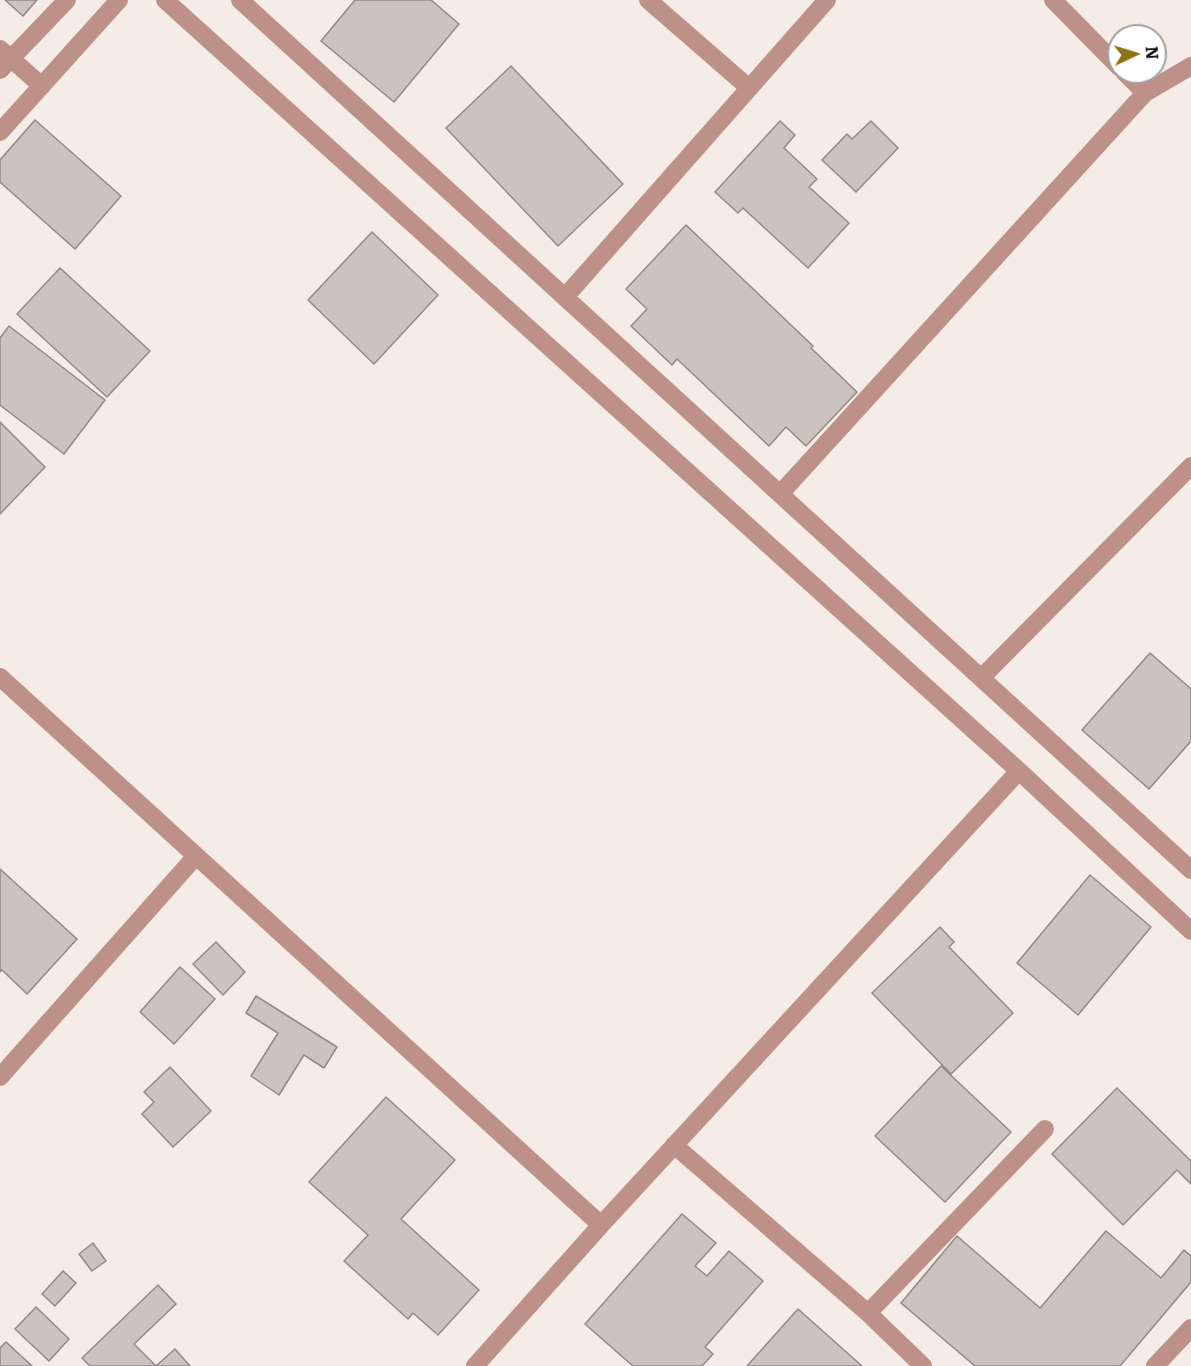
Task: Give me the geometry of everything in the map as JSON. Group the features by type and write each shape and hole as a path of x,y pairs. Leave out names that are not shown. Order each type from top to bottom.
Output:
{"street":[{"path":"42,86 4,60 67,0"},
{"path":"0,132 118,0"},
{"path":"165,0 1018,771 1191,931"},
{"path":"240,0 1191,870"},
{"path":"648,0 748,87"},
{"path":"565,297 827,0"},
{"path":"1053,0 1107,55"},
{"path":"780,494 1145,93 1191,66"},
{"path":"1136,84 1145,93"},
{"path":"981,678 1191,466"},
{"path":"0,677 600,1225"},
{"path":"475,1366 600,1225 1018,771"},
{"path":"0,1077 196,856"},
{"path":"868,1313 1045,1129"},
{"path":"674,1145 868,1313 923,1366"},
{"path":"1155,1366 1191,1329"}],"building":[{"path":"5,0 37,0 23,16"},
{"path":"355,0 431,0 459,24 394,102 321,41"},
{"path":"511,66 623,184 558,246 446,128"},
{"path":"35,120 121,196 75,249 0,182 0,160"},
{"path":"780,121 795,135 784,148 817,179 809,187 849,223 808,268 743,208 738,213 715,192"},
{"path":"871,121 898,148 856,192 822,160 847,134 852,139"},
{"path":"686,225 813,346 811,348 857,392 806,446 786,427 769,446 677,359 672,365 631,326 647,309 626,289"},
{"path":"372,232 438,295 374,364 308,300"},
{"path":"60,268 150,351 107,397 17,314"},
{"path":"9,326 105,400 64,454 0,405 0,338"},
{"path":"0,422 45,467 0,514"},
{"path":"1150,653 1191,689 1191,741 1149,789 1082,730"},
{"path":"0,869 77,939 27,994 2,970 0,972"},
{"path":"1090,875 1151,927 1078,1015 1017,963"},
{"path":"940,927 954,942 949,947 1013,1013 951,1074 872,993"},
{"path":"216,942 245,972 223,995 193,964"},
{"path":"180,967 215,999 174,1044 140,1012"},
{"path":"256,996 337,1047 324,1068 304,1055 279,1095 251,1076 278,1033 246,1013"},
{"path":"941,1066 1011,1132 945,1202 875,1136"},
{"path":"170,1067 211,1111 173,1147 142,1114 154,1102 144,1092"},
{"path":"1117,1088 1191,1161 1191,1184 1177,1170 1123,1225 1052,1154"},
{"path":"386,1097 455,1160 401,1219 479,1290 438,1335 413,1313 408,1319 344,1261 368,1235 309,1182"},
{"path":"682,1214 716,1243 695,1266 707,1276 729,1251 763,1281 705,1347 713,1354 702,1366 633,1366 585,1324"},
{"path":"1106,1231 1161,1278 1184,1250 1191,1256 1191,1282 1120,1366 975,1366 901,1303 957,1236 1040,1308"},
{"path":"93,1243 106,1261 92,1271 79,1254"},
{"path":"63,1271 76,1283 55,1306 42,1294"},
{"path":"158,1285 176,1304 134,1344 156,1366 90,1366 82,1358"},
{"path":"36,1307 69,1339 49,1361 15,1329"},
{"path":"798,1309 862,1366 747,1366"},
{"path":"6,1342 32,1366 0,1366 0,1348"},
{"path":"175,1349 190,1366 156,1366"}]}
